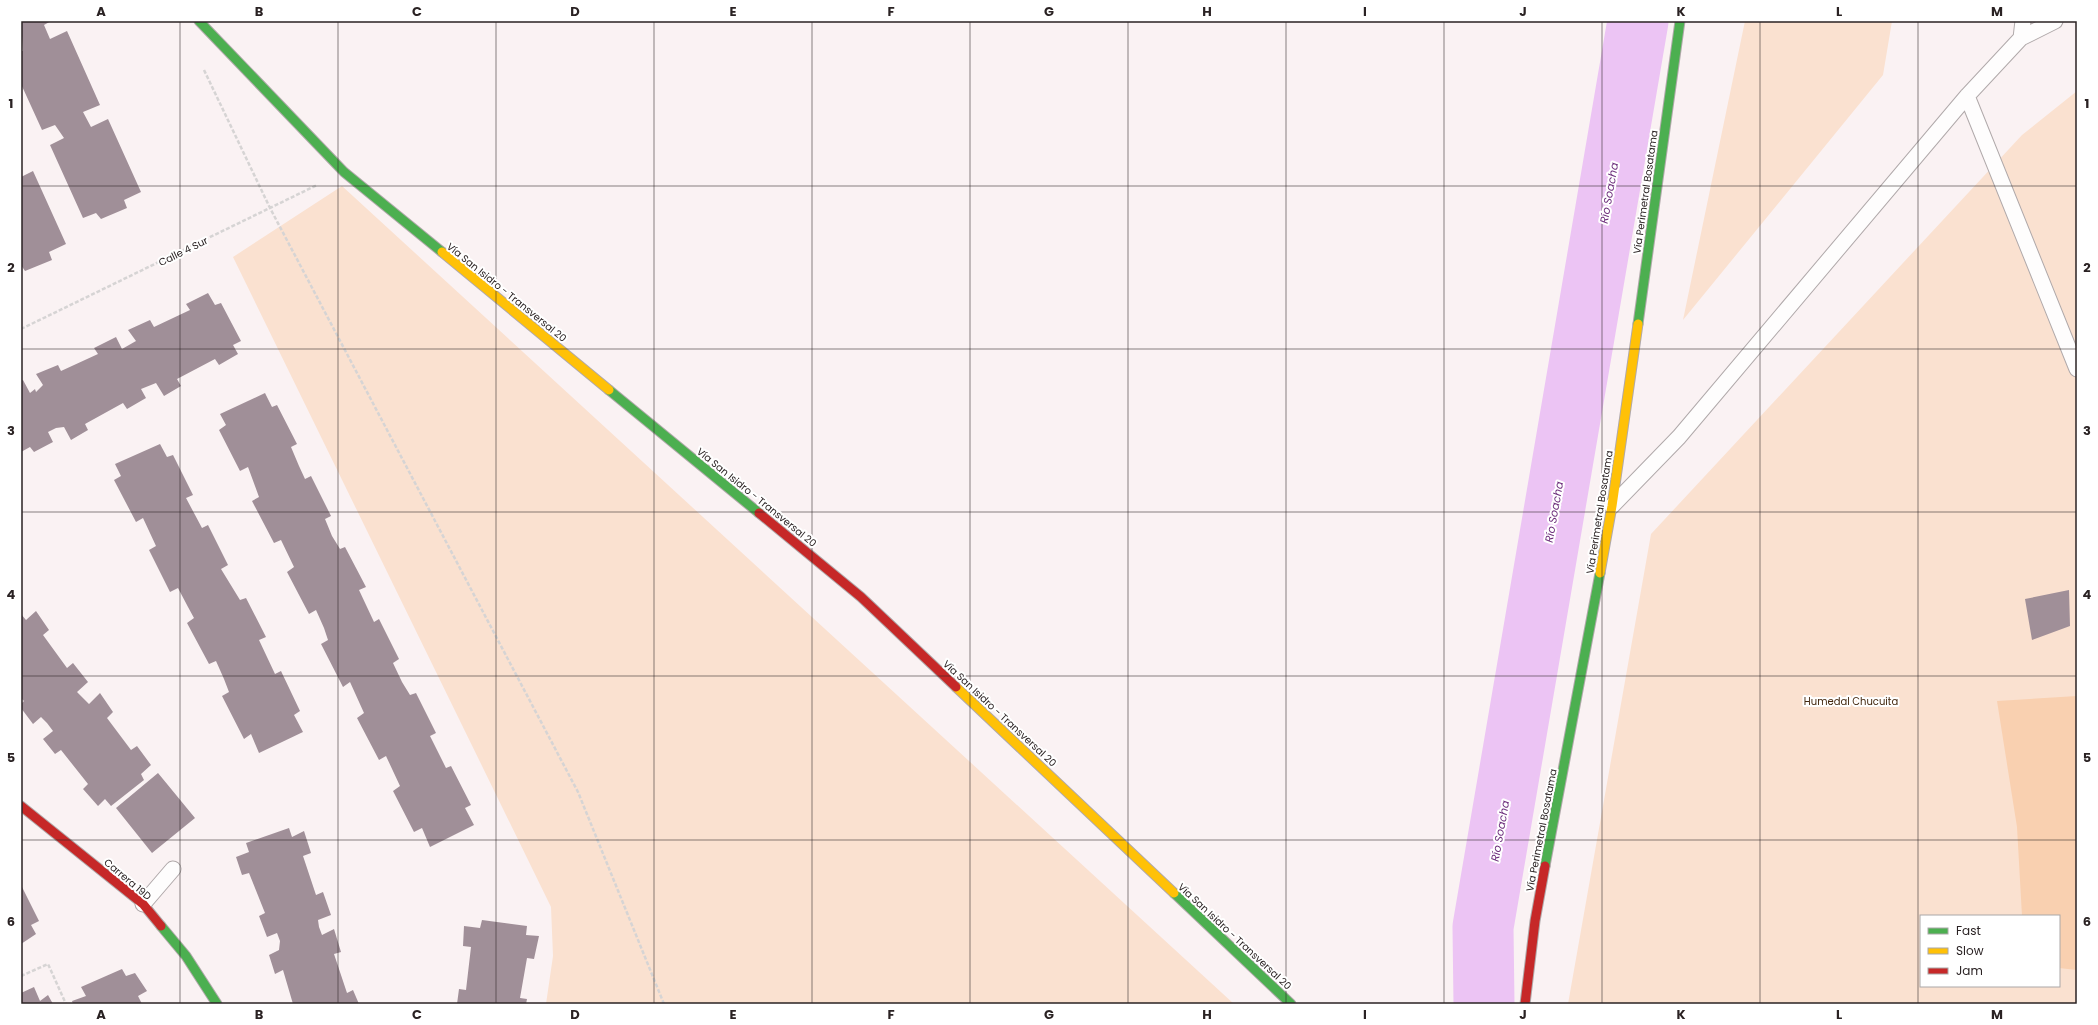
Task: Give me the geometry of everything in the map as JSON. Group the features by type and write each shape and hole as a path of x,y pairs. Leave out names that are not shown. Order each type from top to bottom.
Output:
{"street":[{"name":"Vía San Isidro - Transversal 20","path":"199,21 344,172 861,597 1291,1004"},
{"name":"Vía Perimetral Bosatama","path":"1525,1004 1535,921 1612,506 1680,21"},
{"name":"Carrera 19D","path":"21,806 143,904 186,956 217,1004"}],"lane":[{"path":"2021,38 2023,21"},
{"path":"1612,506 1679,437 1967,96 2021,38 2055,21"},
{"path":"1967,96 2077,369"},
{"path":"143,904 173,869"}],"path":[{"path":"201,64 270,208 578,792 664,1004"},
{"name":"Calle 4 Sur","path":"21,330 344,172"},
{"path":"21,976 48,964 66,1004"}],"green space":[{"path":"1745,21 1892,21 1883,75 1683,320"},
{"name":"Humedal Chucuita","path":"2077,91 2077,1004 1568,1004 1651,534 2022,135"},
{"path":"342,186 1234,1004 546,1004 553,956 551,907 233,257"}],"shaded area":[{"path":"2077,696 2077,970 2060,968 2060,915 2022,915 2017,827 1997,701"}],"building":[{"path":"21,21 51,21 44,25 50,39 67,31 100,105 83,112 91,127 108,119 141,192 124,200 127,208 101,219 96,213 83,218 50,145 64,138 55,125 42,130 21,84 21,51 23,51"},
{"path":"33,171 66,244 49,252 52,260 25,271 21,265 21,177"},
{"path":"208,293 215,305 221,303 241,341 233,345 238,354 219,365 215,359 177,379 181,386 164,396 156,383 141,389 146,398 127,409 123,403 85,424 88,430 71,440 64,427 56,428 48,432 53,442 34,452 30,447 21,452 21,381 23,380 30,393 35,389 36,392 43,385 36,374 58,365 61,371 98,354 94,348 116,337 122,349 136,341 128,330 150,320 154,327 190,310 186,304"},
{"path":"265,393 272,407 277,405 297,444 291,447 305,479 311,476 331,516 325,519 332,536 340,549 345,547 366,587 359,590 374,622 379,619 399,659 393,663 402,682 410,695 416,693 436,733 430,736 446,768 451,766 471,805 465,808 474,825 430,847 422,828 414,832 393,791 400,786 386,756 379,760 357,718 364,713 350,682 343,687 321,644 328,640 324,628 316,610 309,614 287,572 294,567 281,540 274,543 252,501 259,497 248,467 240,471 219,430 226,425 220,414"},
{"path":"160,444 167,457 173,455 193,495 186,498 202,528 208,525 228,565 221,569 240,600 246,598 266,637 259,640 275,674 281,671 300,711 294,715 303,732 259,753 251,734 244,739 222,696 229,692 224,679 216,661 209,664 187,623 194,618 178,588 170,592 149,550 156,546 143,518 136,522 114,480 121,476 115,464"},
{"path":"2069,590 2070,626 2032,640 2025,599"},
{"path":"36,611 49,630 43,635 67,668 73,663 88,682 77,692 89,704 100,693 113,712 107,718 131,750 137,746 151,765 141,774 144,780 111,806 105,799 98,806 83,789 88,784 61,750 55,754 43,739 53,731 47,723 41,717 33,724 21,708 21,704 24,701 21,698 21,614 26,620"},
{"path":"158,773 195,818 152,853 116,808"},
{"path":"289,828 292,837 304,831 311,853 303,856 316,895 323,892 331,915 318,920 319,927 322,935 334,929 341,952 334,954 347,993 353,990 359,1004 293,1004 283,970 275,974 269,955 279,950 280,941 277,933 267,937 259,916 265,913 249,873 242,875 236,857 249,852 246,843"},
{"path":"21,885 39,921 31,925 36,934 21,944"},
{"path":"482,920 527,926 526,935 539,936 534,959 527,958 520,998 527,999 526,1004 457,1004 459,989 466,990 471,947 463,946 464,926 480,928"},
{"path":"122,969 126,976 135,973 147,991 138,996 142,1004 73,1004 72,1001 86,996 81,987"},
{"path":"34,987 40,1001 48,995 53,1004 21,1004 21,993"}],"waterway":[{"name":"Río Soacha","path":"1484,1004 1483,927 1638,21"}],"traffic: fast":[{"path":"199,21 344,172 442,252"},
{"path":"1638,324 1680,21"},
{"path":"609,390 759,513"},
{"path":"1545,866 1600,573"},
{"path":"1174,893 1291,1004"},
{"path":"161,926 186,956 217,1004"}],"traffic: slow":[{"path":"442,252 609,390"},
{"path":"1600,573 1612,506 1638,324"},
{"path":"956,687 1174,893"}],"traffic: jam":[{"path":"759,513 861,597 956,687"},
{"path":"21,806 143,904 161,926"},
{"path":"1525,1004 1535,921 1545,866"}]}
